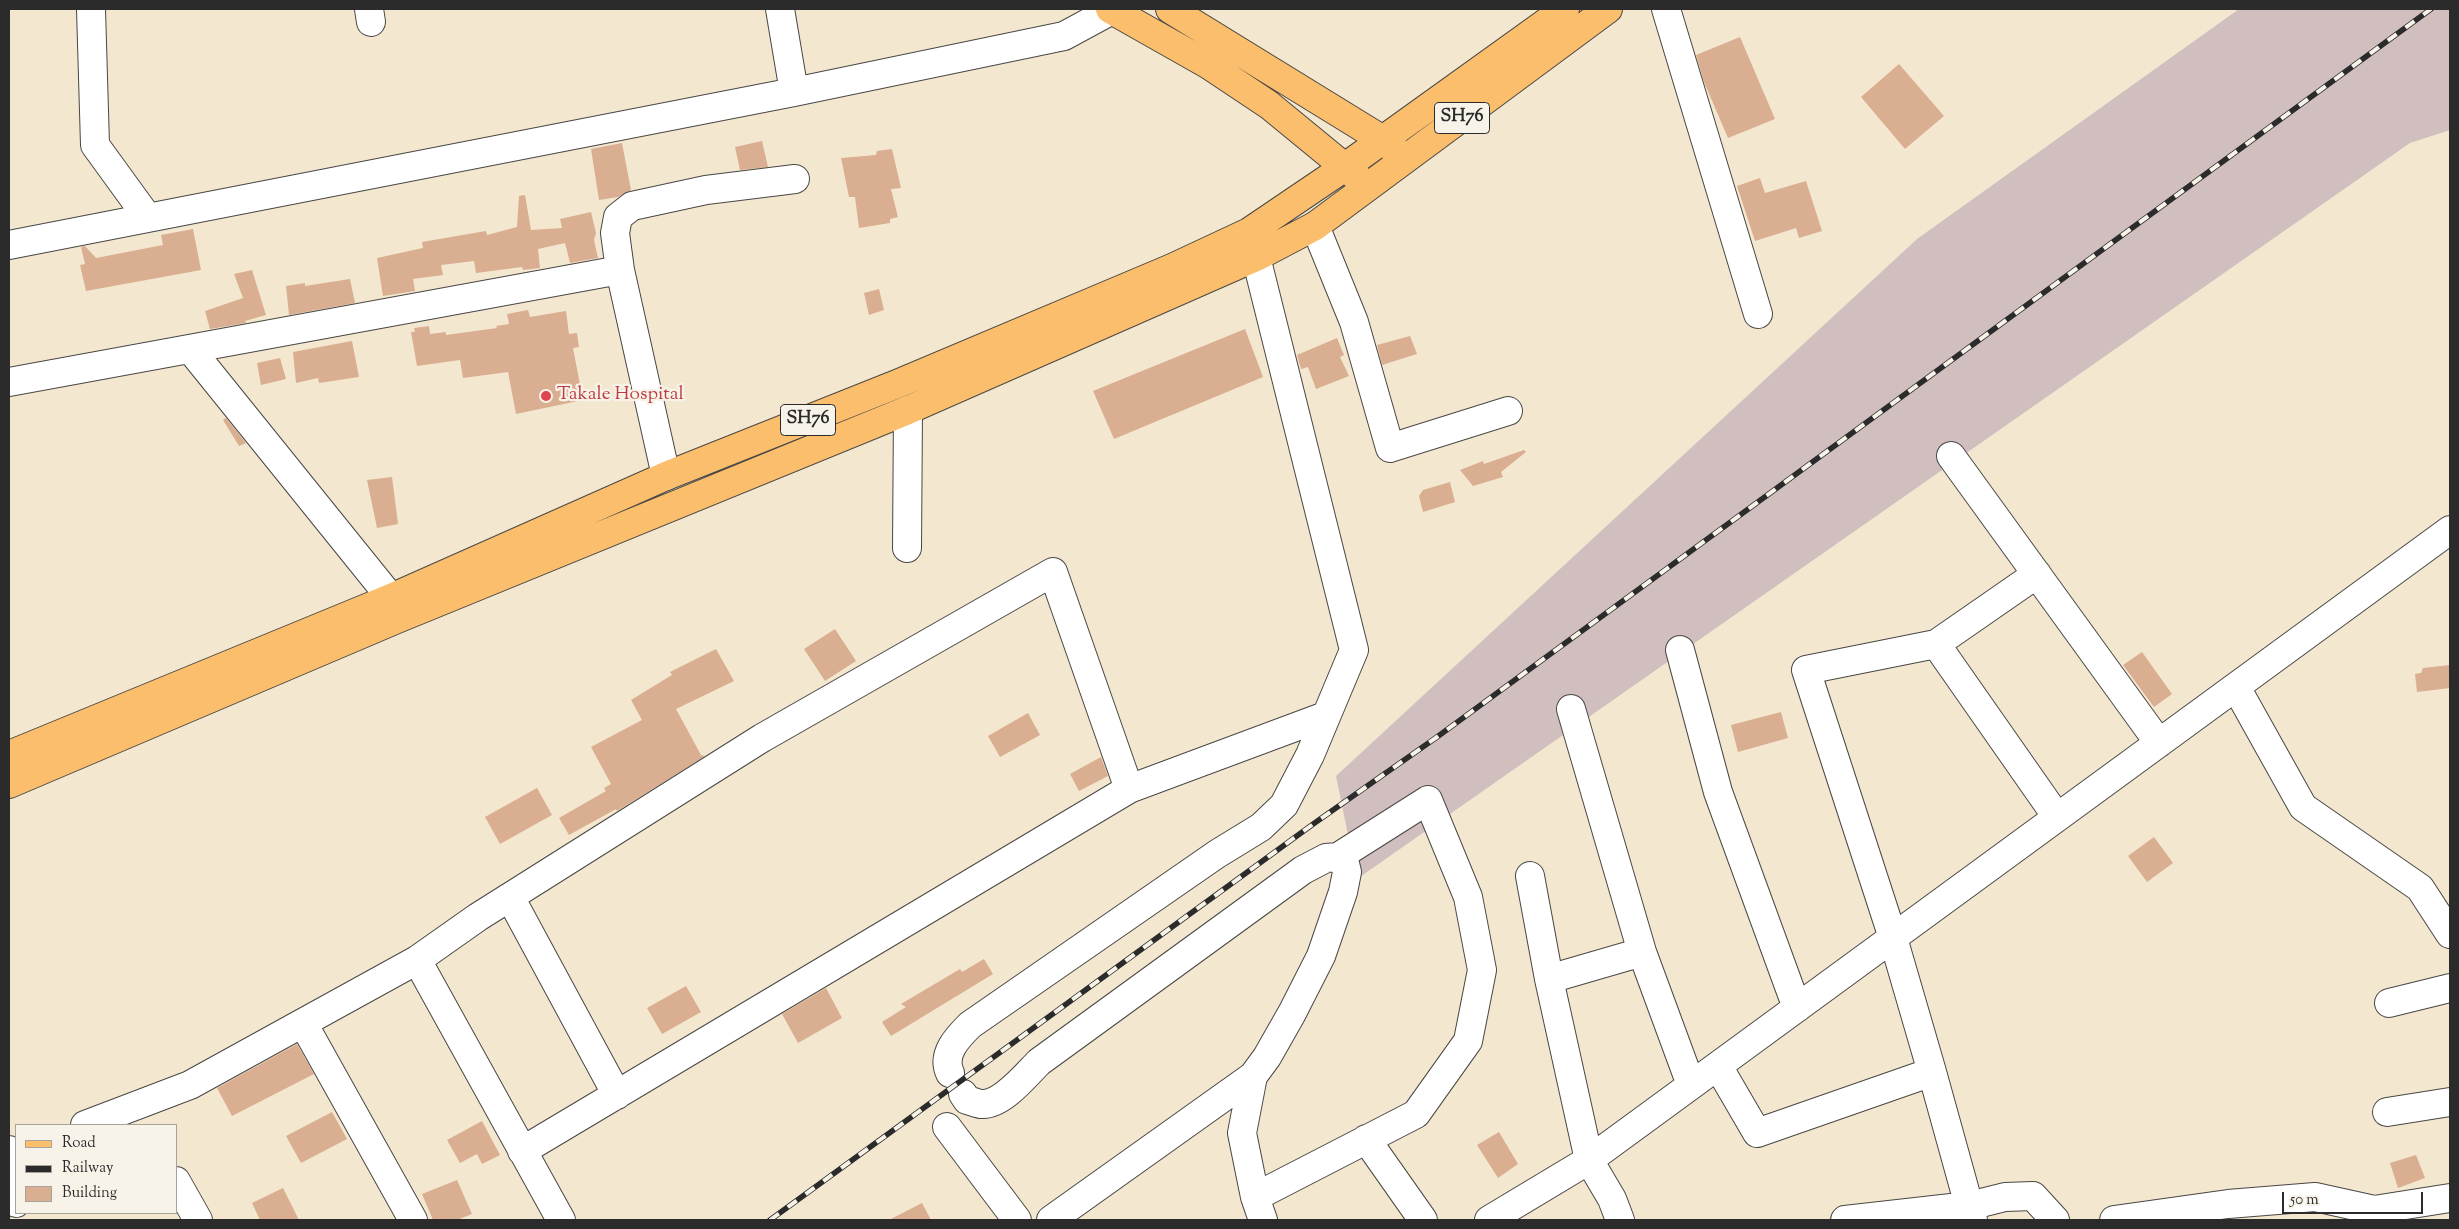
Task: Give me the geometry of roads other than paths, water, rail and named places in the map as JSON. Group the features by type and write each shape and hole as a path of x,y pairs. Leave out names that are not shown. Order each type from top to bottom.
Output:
{"main road":[{"path":"1111,9 1210,65 1269,105 1369,188"},
{"path":"1170,9 1383,140 1405,159"},
{"name":"SH76","path":"9,755 391,598 666,476 897,384 1172,268 1249,232 1345,167 1563,9"},
{"name":"SH76","path":"9,784 379,627 908,410 1256,257 1315,226 1369,188 1405,159 1608,9"}],"street":[{"path":"91,9 95,145 148,218"},
{"path":"780,9 794,92"},
{"path":"9,245 794,92 1064,36 1111,9"},
{"path":"1666,9 1758,314"},
{"path":"666,476 620,270 615,233 618,217 632,206 706,190 795,179"},
{"path":"1315,226 1354,322 1390,448 1508,412"},
{"path":"1253,1076 1242,1134 1259,1208 1366,1139 1416,1114 1468,1041 1482,970 1468,897 1428,800 1338,856 1326,858 1303,870 1039,1062 1011,1090 993,1103 982,1104 967,1100 957,1083 947,1056 956,1040 970,1025 1217,854 1261,826 1284,805 1310,755 1354,650 1256,257"},
{"path":"9,382 620,270"},
{"path":"191,350 391,598"},
{"path":"907,548 908,410"},
{"path":"1951,456 2159,743"},
{"path":"1489,1220 1589,1160 2450,530"},
{"path":"91,1124 141,1116 190,1085 417,960 510,897 762,738 1053,572 1129,789"},
{"path":"1971,1213 1893,938 1806,670 1882,653 1936,644 2037,574"},
{"path":"1936,644 2057,817"},
{"path":"1680,650 1718,792 1797,1008"},
{"path":"2236,686 2303,807 2420,888 2450,934"},
{"path":"1570,709 1642,952 1691,1085"},
{"path":"522,1151 1129,789 1325,716"},
{"path":"1051,1220 1253,1076 1271,1050 1321,956 1343,892 1347,872 1345,864 1338,856"},
{"path":"1530,876 1549,979 1589,1160 1612,1199 1620,1220"},
{"path":"510,897 616,1095"},
{"path":"1549,979 1642,952"},
{"path":"417,960 561,1220"},
{"path":"2389,1003 2450,988"},
{"path":"302,1023 413,1220"},
{"path":"1718,1066 1757,1133 1932,1072"},
{"path":"2387,1112 2450,1102"},
{"path":"947,1127 1017,1220"},
{"path":"1366,1139 1423,1220"},
{"path":"9,1150 15,1195"},
{"path":"178,1185 198,1220"},
{"path":"1845,1220 1971,1213 2005,1197 2033,1196 2055,1220"},
{"path":"2114,1220 2228,1204 2315,1197 2374,1210 2450,1198"}],"railway":[{"path":"770,1220 1316,822 1437,737 2431,9"}],"place":[{"name":"Takale Hospital","path":"546,396"}]}
